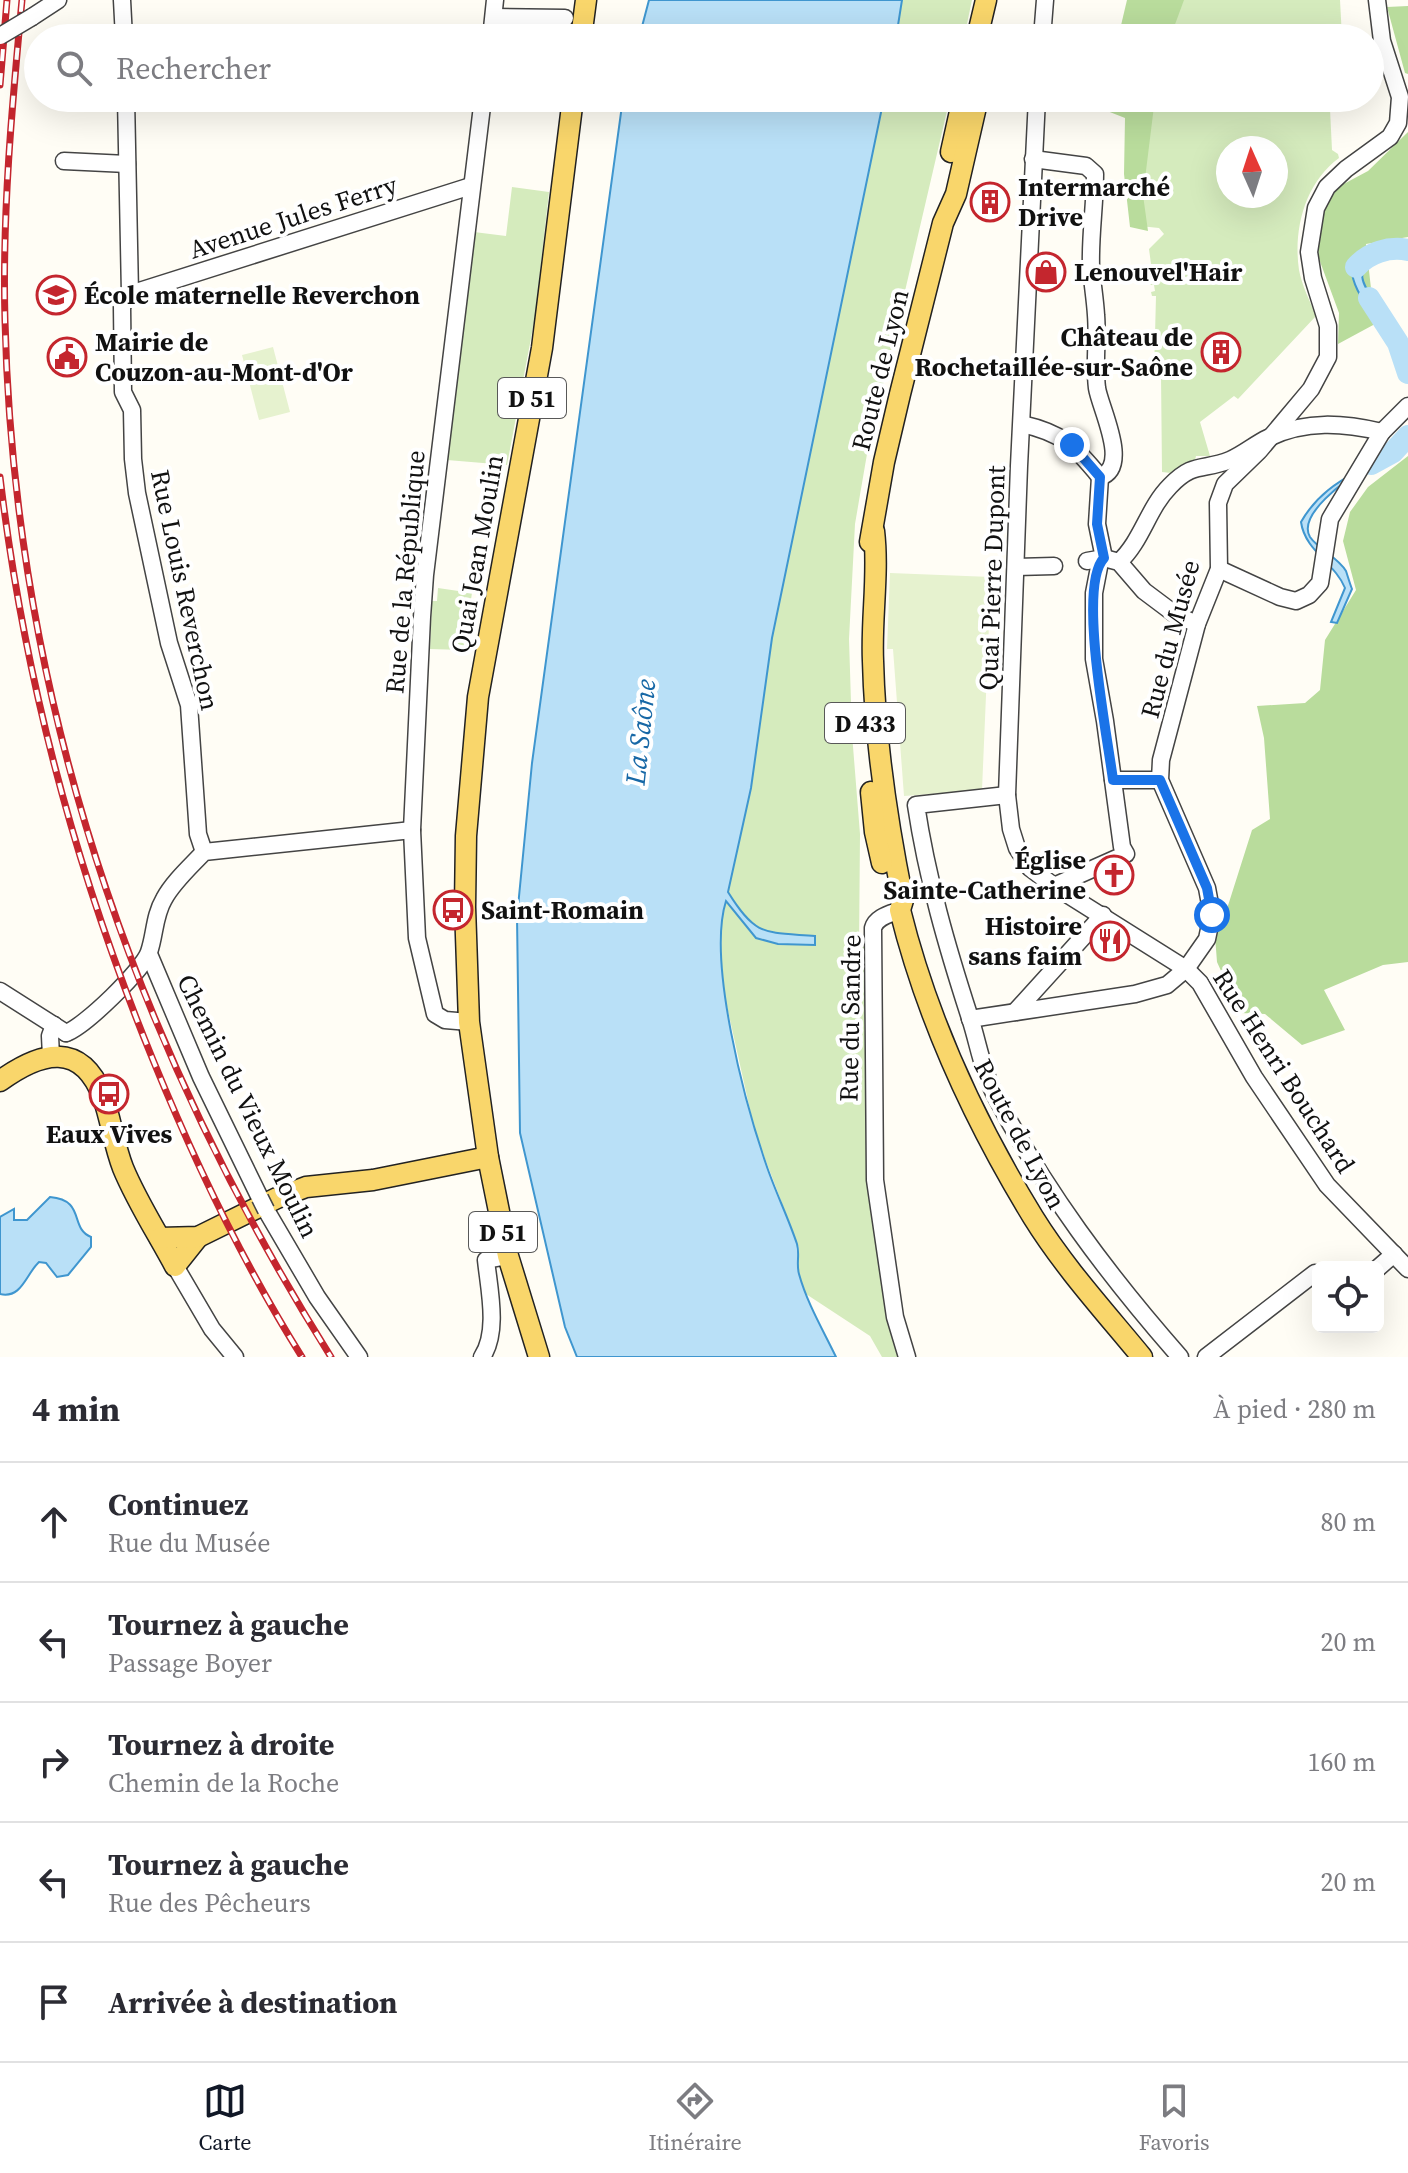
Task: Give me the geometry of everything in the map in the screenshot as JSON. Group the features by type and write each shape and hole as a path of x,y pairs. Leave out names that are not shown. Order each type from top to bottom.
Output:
{"main road":[{"path":"583,24 586,0"},
{"path":"980,24 986,0"},
{"path":"994,24 1000,0"},
{"name":"Quai Jean Moulin","path":"469,1022 466,836 478,697 542,348 571,112"},
{"name":"Route de Lyon","path":"943,223 943,193 960,112"},
{"name":"Route de Lyon","path":"975,112 956,194 943,223 884,462 874,531 877,556 873,681 883,792 903,900 900,910 929,1007 961,1084 1034,1218 1142,1357"},
{"name":"D 51","path":"469,1022 488,1157 508,1256 539,1357"},
{"path":"0,1081 38,1058 60,1057 94,1078 123,1167 175,1266 198,1237"},
{"path":"160,1238 198,1237 306,1187 373,1180 488,1157"}],"street":[{"path":"0,36 58,0"},
{"path":"122,0 123,24"},
{"path":"1043,24 1045,0"},
{"name":"Rue du Musée","path":"1377,0 1380,24"},
{"path":"494,9 565,18"},
{"name":"Rue du Musée","path":"1160,780 1161,760 1197,624 1219,569 1218,503 1225,484 1259,451 1311,389 1328,357 1328,326 1313,278 1309,252 1316,208 1327,187 1390,137 1398,123 1400,97 1384,47"},
{"name":"Rue Louis Reverchon","path":"126,112 130,294 122,306 123,392 132,410 133,459 169,643 189,705 198,834 204,852"},
{"name":"Rue de la République","path":"469,1022 445,1020 435,1014 417,938 412,830 425,575 481,112"},
{"name":"Quai Pierre Dupont","path":"1036,112 1008,816 1017,848 1030,868 1186,969"},
{"path":"1033,159 1086,166 1095,174 1091,264 1096,315 1095,368 1098,392 1111,427 1097,524 1103,560 1176,615 1197,624"},
{"path":"64,161 127,164"},
{"name":"Avenue Jules Ferry","path":"130,294 471,186"},
{"path":"1219,569 1280,597 1296,601 1309,595 1320,583 1330,519 1382,432 1407,407"},
{"path":"1054,886 1126,854 1122,847 1094,659 1094,593 1100,562 1131,551 1155,505 1168,487 1188,470 1230,460 1269,437 1299,426 1332,423 1382,432"},
{"path":"1022,424 1051,431 1106,472"},
{"path":"1016,567 1054,566"},
{"path":"970,1019 1135,994 1167,985 1186,969 1207,939 1212,915 1207,888 1160,780 1113,780"},
{"path":"1007,795 916,805 932,896 949,956 987,1077 995,1093 1067,1217 1122,1291 1180,1357"},
{"path":"0,991 60,1029 75,1029 108,1002 149,954 152,930 163,899 204,852 412,830"},
{"name":"Rue du Sandre","path":"900,910 883,917 873,928 873,1142 875,1180 895,1317 907,1357"},
{"path":"1015,1012 1103,915"},
{"name":"Chemin du Vieux Moulin","path":"149,954 201,1077 263,1204 317,1297 359,1357"},
{"name":"Rue Henri Bouchard","path":"1186,969 1200,983 1254,1077 1327,1185 1408,1269"},
{"path":"60,1029 60,1057"},
{"path":"1384,1263 1394,1254"},
{"path":"482,1357 489,1347 491,1299 486,1260 508,1256"},
{"path":"175,1266 212,1329 235,1357"},
{"path":"1206,1357 1312,1275"}],"green space":[{"path":"902,0 972,0 967,24 898,24"},
{"path":"1127,0 1184,0 1175,24 1121,24"},
{"path":"1160,0 1340,0 1341,24 1156,24"},
{"path":"1408,6 1408,74 1405,73 1387,7"},
{"path":"881,112 947,112 867,454 855,524 849,639 860,834 859,947 868,947 871,1165 904,1357 882,1357 870,1336 806,1294 797,1269 799,1248 755,1132 724,993 722,915 751,788 772,638"},
{"path":"1110,112 1153,112 1143,195 1148,231 1130,227 1124,174 1125,118"},
{"path":"1152,112 1330,112 1332,150 1339,158 1327,168 1310,194 1298,239 1299,270 1316,316 1238,399 1234,396 1200,422 1210,456 1196,456 1194,465 1171,473 1162,472 1161,375 1154,374 1156,296 1152,296 1151,292 1155,291 1154,285 1150,285 1153,279 1149,249 1164,234 1159,228 1130,225"},
{"path":"1408,132 1408,237 1366,244 1375,324 1338,344 1339,313 1318,256 1319,217 1338,187 1368,171"},
{"path":"512,187 549,192 535,317 507,465 447,460 474,232 506,236"},
{"path":"273,347 290,412 259,420 242,355"},
{"path":"1408,456 1408,962 1383,965 1324,990 1345,1030 1302,1045 1265,1014 1240,1013 1217,962 1215,936 1225,915 1252,830 1270,819 1264,738 1257,706 1305,703 1320,690 1325,640 1356,590 1343,541 1350,512 1368,487"},
{"path":"890,573 991,577 982,790 904,796 893,649 887,649"},
{"path":"438,588 472,593 463,650 430,649 432,601 437,601"}],"water":[{"path":"649,0 902,0 898,24 643,24"},
{"name":"La Saône","path":"621,112 881,112 772,638 751,788 728,892 754,925 772,932 815,936 815,945 778,944 756,938 726,901 721,927 725,994 748,1106 797,1244 802,1285 836,1357 577,1357 565,1327 520,1133 517,917 532,763"},
{"path":"1378,245 1379,256 1363,270 1362,278 1384,316 1385,329 1360,295 1352,275 1355,255"},
{"path":"1396,446 1396,453 1392,456 1336,489 1310,519 1310,537 1343,566 1352,589 1337,623 1331,622 1345,588 1308,541 1301,522 1332,487"},
{"path":"50,1197 61,1199 73,1209 80,1227 91,1237 91,1247 68,1275 57,1277 46,1263 39,1262 19,1289 7,1295 0,1294 0,1217 14,1209 14,1220 27,1220"}],"waterway":[{"path":"1356,267 1379,252 1408,250"},
{"path":"1369,298 1398,343 1408,373"},
{"path":"1371,464 1393,452 1408,436"}],"railway":[{"path":"0,85 7,0"},
{"path":"22,0 6,200 5,321 13,460 32,597 60,730 97,861 143,989 197,1114 260,1237 331,1357"},
{"path":"0,477 23,627 39,701 77,846 100,918 153,1060 203,1174 240,1249 302,1357"}],"place":[{"name":"Intermarché Drive","path":"990,202"},
{"name":"Lenouvel'Hair","path":"1046,272"},
{"name":"École maternelle Reverchon","path":"56,295"},
{"name":"Château de Rochetaillée-sur-Saône","path":"1221,352"},
{"name":"Mairie de Couzon-au-Mont-d'Or","path":"67,357"},
{"name":"Église Sainte-Catherine","path":"1114,875"},
{"name":"Saint-Romain","path":"453,910"},
{"name":"Histoire sans faim","path":"1110,941"},
{"name":"Eaux Vives","path":"109,1094"}],"route":[{"path":"1072,445 1100,477 1097,524 1104,558 1100,562 1094,593 1094,659 1113,780 1160,780 1207,888 1212,915"}]}
